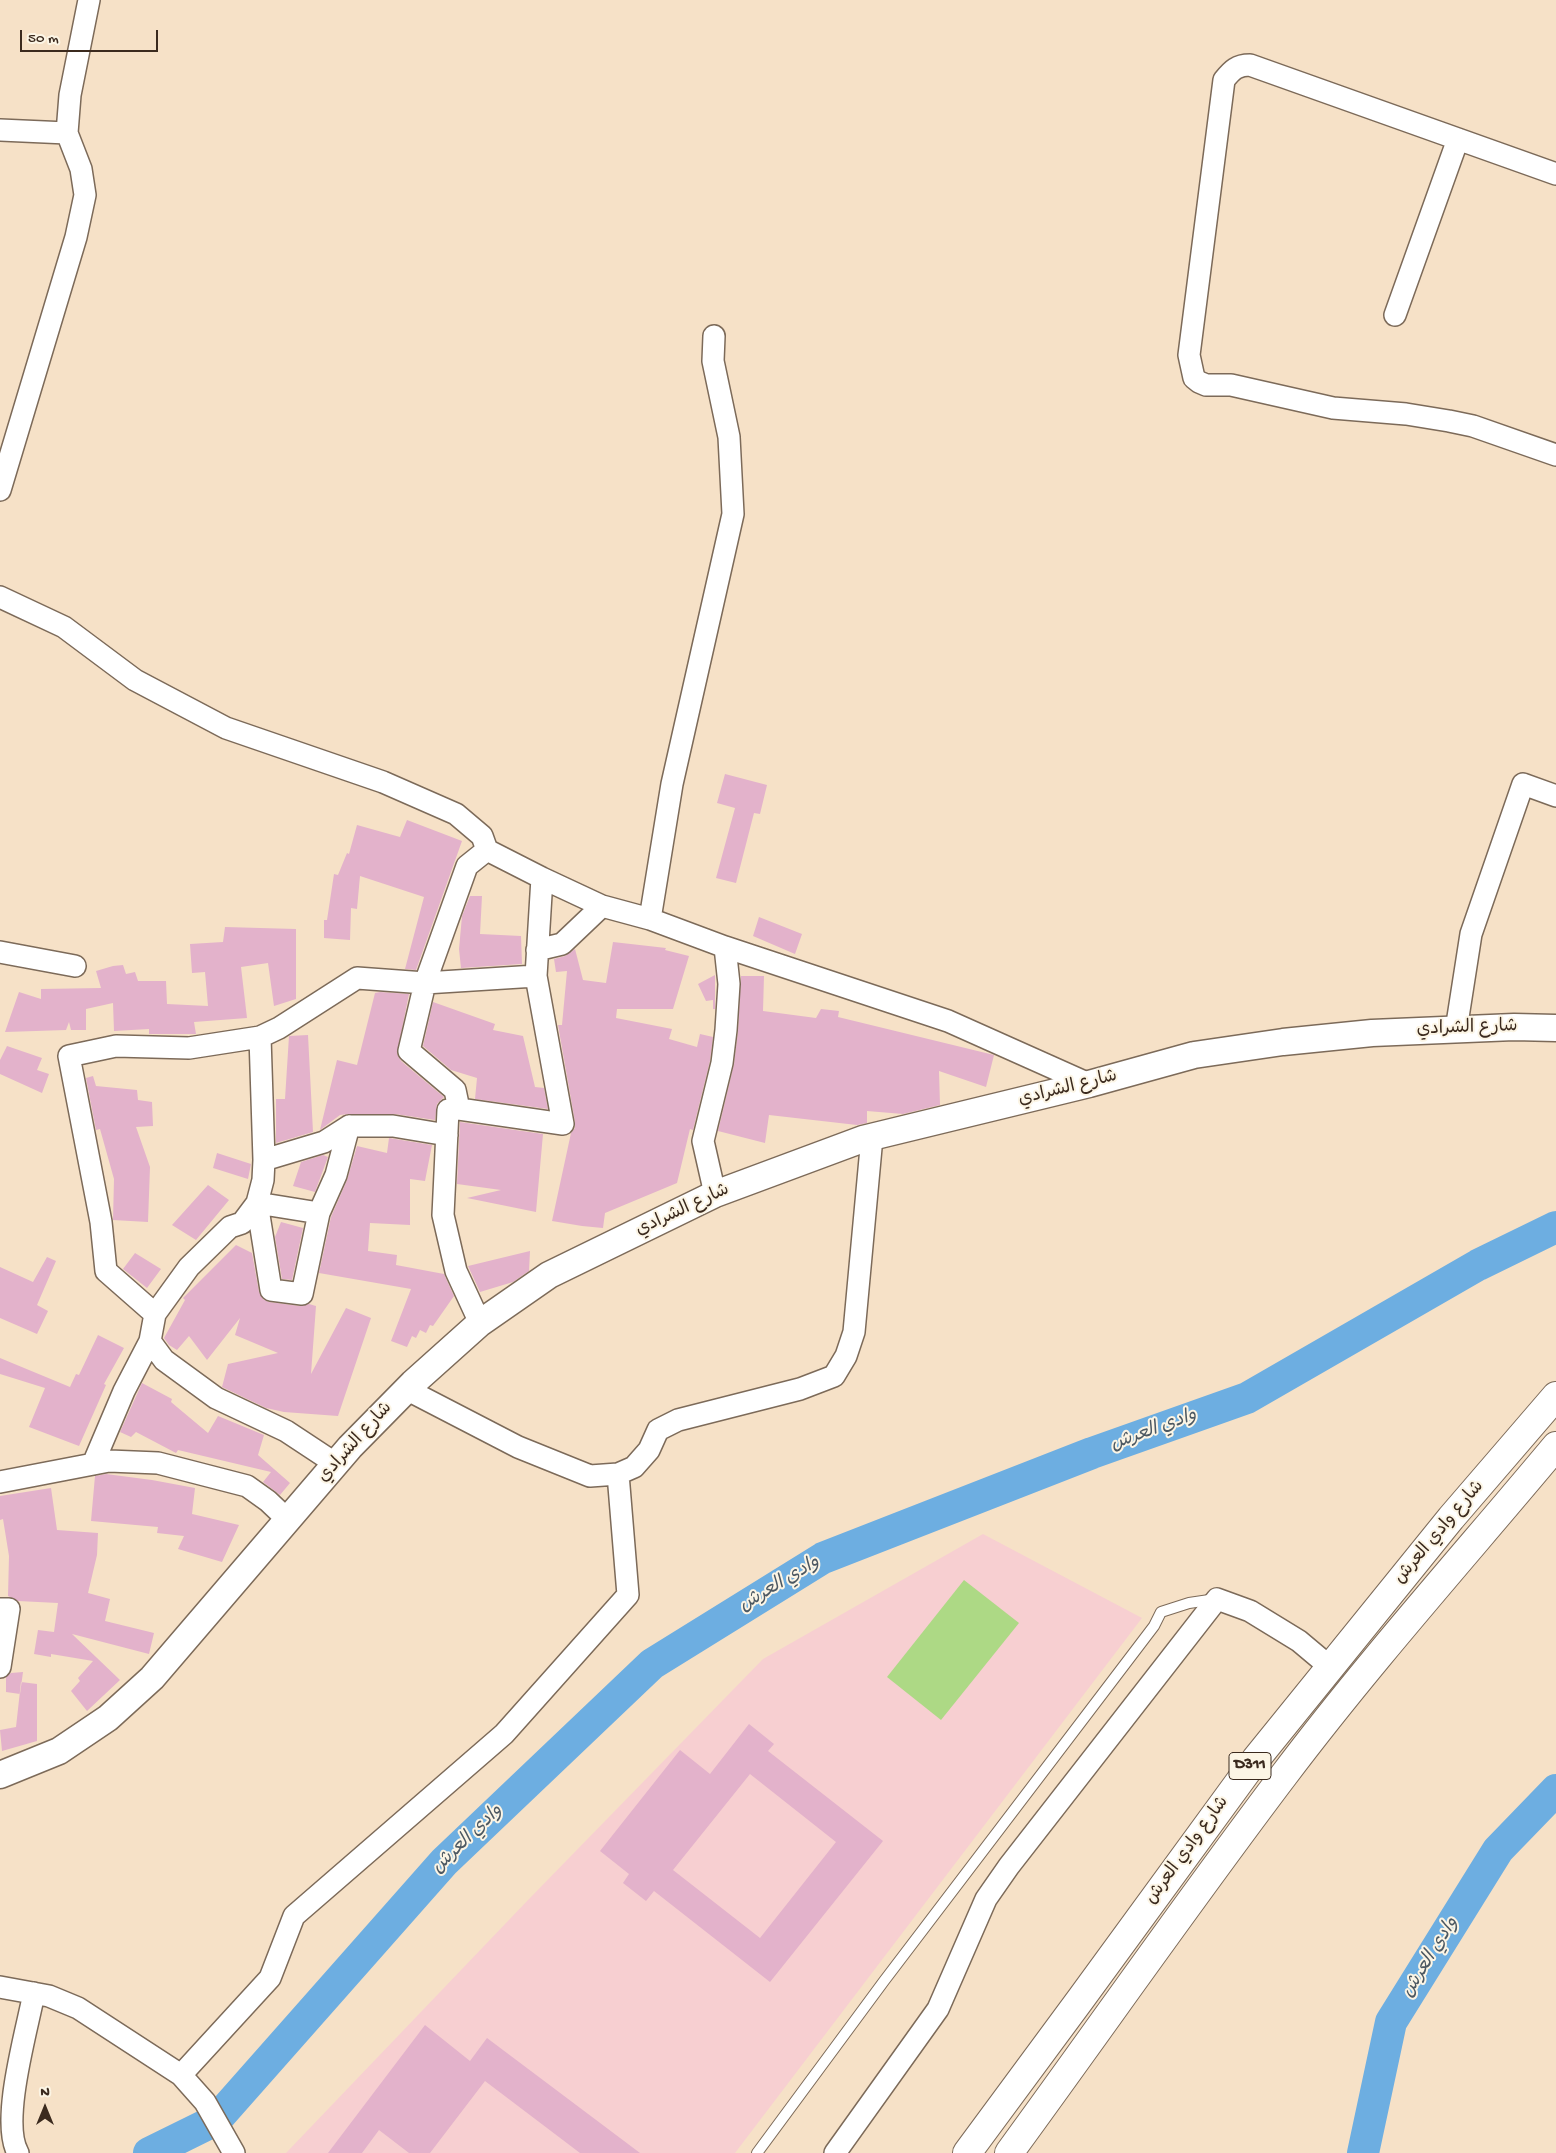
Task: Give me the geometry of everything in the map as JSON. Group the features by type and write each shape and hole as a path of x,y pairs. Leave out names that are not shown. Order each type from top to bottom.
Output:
{"main road":[{"name":"شارع وادي العرش","path":"967,2153 1256,1759 1451,1518 1556,1396"},
{"name":"شارع وادي العرش","path":"1009,2153 1093,2039 1156,1947 1285,1774 1437,1584 1556,1446"}],"street":[{"path":"0,490 76,237 85,195 81,169 67,133 70,95 88,0"},
{"path":"1554,449 1449,420 1406,414 1334,408 1231,386 1206,385 1199,382 1191,371 1189,355 1224,80 1232,70 1250,65 1556,174"},
{"path":"0,130 67,133"},
{"path":"1395,315 1458,139"},
{"path":"650,919 672,784 733,514 729,437 713,360 714,336"},
{"path":"0,597 64,627 135,680 226,728 383,782 456,814 482,836 487,850 602,906 650,919 725,947 948,1021 1089,1084"},
{"path":"1456,1030 1471,934 1523,784 1556,796"},
{"path":"459,1109 455,1090 409,1051 425,983 467,866 487,850"},
{"path":"480,1323 456,1271 443,1215 448,1110 459,1109 563,1124 536,976 542,878"},
{"path":"537,950 562,944 602,906"},
{"path":"716,1194 703,1141 722,1063 726,1030 729,984 725,947"},
{"path":"0,952 75,966"},
{"path":"155,1314 106,1271 100,1222 69,1056 116,1046 189,1048 260,1037 279,1028 357,978 425,983 536,976"},
{"name":"شارع الشرادي","path":"0,1775 59,1751 108,1718 152,1678 336,1464 406,1389 480,1323 549,1275 716,1194 872,1137 1089,1084 1194,1055 1254,1046 1372,1033 1514,1027 1556,1028"},
{"path":"93,1464 124,1391 150,1341 155,1314 189,1267 230,1227 242,1223 256,1203 263,1180 264,1160 260,1037"},
{"path":"264,1160 324,1142 348,1126 393,1126 447,1135"},
{"path":"256,1203 271,1290 302,1294 319,1213 336,1175 348,1126"},
{"path":"406,1389 518,1447 590,1476 618,1474 634,1467 649,1450 658,1430 678,1420 800,1389 834,1376 846,1356 854,1332 872,1137"},
{"path":"256,1203 319,1213"},
{"path":"150,1341 164,1360 216,1398 286,1432 336,1464"},
{"path":"0,1482 109,1461 158,1463 247,1486 268,1501 288,1520"},
{"path":"181,2075 270,1978 294,1916 504,1734 628,1595 618,1474"},
{"path":"835,2153 938,2009 986,1899 1217,1599 1250,1611 1299,1641 1330,1667"},
{"path":"0,1609 9,1609 0,1667"},
{"path":"0,1764 0,1775"},
{"path":"0,1987 49,1996 78,2008 181,2075 206,2102 234,2153"},
{"path":"18,2153 11,2133 11,2107 34,1994"}],"lane":[{"path":"757,2153 884,1981 1154,1626 1161,1612 1189,1603 1217,1599"}],"shaded area":[{"path":"983,1534 1142,1618 735,2153 286,2153 529,1899 763,1659"}],"green space":[{"path":"964,1580 1019,1623 941,1720 887,1677"}],"building":[{"path":"725,774 767,785 760,814 754,813 736,883 716,878 735,808 717,803"},
{"path":"407,820 462,841 416,970 405,969 424,897 360,876 357,909 351,908 350,940 324,938 324,920 327,920 334,874 338,875 347,853 349,854 357,825 400,837"},
{"path":"470,896 482,896 480,934 521,936 522,964 461,968 459,949 462,916"},
{"path":"759,917 802,934 795,954 753,936"},
{"path":"225,927 296,929 296,999 274,1006 268,963 241,967 247,1018 194,1022 196,1034 149,1034 149,1029 114,1031 113,1003 86,1009 86,1030 71,1030 69,1022 66,1030 5,1032 19,992 41,999 41,989 101,988 96,971 113,966 123,965 126,974 135,972 138,981 166,981 167,1004 208,1006 205,972 192,973 190,944 223,942"},
{"path":"613,942 666,948 665,950 689,956 673,1009 617,1009 616,1018 672,1029 669,1039 697,1047 700,1034 713,1037 710,1061 693,1130 690,1129 677,1183 605,1213 603,1228 552,1221 571,1133 575,1128 558,1025 562,1025 567,971 556,972 554,959 565,956 575,949 583,980 606,983"},
{"path":"715,975 715,1009 713,1009 713,1000 706,1001 698,984"},
{"path":"741,976 764,976 763,1011 816,1018 821,1009 839,1011 838,1017 994,1055 986,1087 939,1071 940,1105 903,1114 867,1111 867,1123 857,1125 769,1115 765,1143 718,1131 734,1064"},
{"path":"375,993 409,994 397,1054 401,1061 444,1097 437,1104 435,1120 395,1114 349,1114 340,1115 320,1130 337,1060 357,1065"},
{"path":"433,1002 495,1024 493,1030 523,1036 535,1087 544,1088 548,1109 475,1099 477,1078 451,1070 423,1046"},
{"path":"308,1035 313,1132 276,1143 276,1099 285,1099 289,1036"},
{"path":"7,1046 42,1058 37,1070 49,1074 42,1093 0,1074 0,1060"},
{"path":"93,1076 96,1086 137,1090 138,1100 152,1102 153,1126 136,1127 150,1167 148,1222 113,1220 114,1179 100,1129 96,1130 86,1078"},
{"path":"460,1122 543,1134 536,1212 467,1198 501,1190 457,1184"},
{"path":"389,1138 432,1145 425,1181 410,1179 410,1225 370,1223 368,1251 397,1255 396,1265 444,1274 454,1296 433,1326 430,1325 426,1333 420,1330 416,1338 412,1336 407,1347 391,1341 411,1289 319,1273 331,1217 347,1180 357,1146 387,1153"},
{"path":"217,1153 251,1164 248,1179 213,1168"},
{"path":"323,1155 328,1157 315,1192 293,1186 301,1162"},
{"path":"208,1185 229,1200 196,1240 172,1225"},
{"path":"281,1222 303,1228 292,1280 282,1279 275,1237"},
{"path":"236,1245 252,1253 259,1292 263,1299 269,1302 316,1306 311,1374 346,1308 371,1318 338,1416 284,1412 266,1408 222,1387 228,1364 278,1353 235,1335 240,1318 207,1360 189,1336 177,1350 169,1345 164,1338 185,1300 183,1298"},
{"path":"530,1251 529,1271 513,1282 480,1292 468,1266"},
{"path":"135,1253 161,1269 147,1288 123,1269"},
{"path":"47,1257 56,1261 37,1305 48,1311 37,1334 0,1318 0,1267 33,1282"},
{"path":"98,1335 124,1348 104,1384 106,1385 79,1446 29,1427 45,1388 0,1374 0,1358 70,1387 76,1374 79,1375"},
{"path":"142,1383 172,1399 171,1402 208,1433 218,1416 264,1435 258,1455 290,1483 280,1495 263,1482 271,1472 178,1450 176,1453 136,1432 131,1437 120,1432"},
{"path":"106,1474 195,1488 192,1514 239,1525 222,1562 178,1549 184,1536 157,1533 158,1527 91,1521 95,1476"},
{"path":"51,1488 57,1530 98,1533 97,1555 88,1593 110,1599 105,1621 154,1633 149,1654 72,1634 120,1680 87,1711 71,1691 80,1681 78,1678 93,1661 51,1654 51,1657 34,1654 38,1630 54,1632 58,1603 18,1601 8,1596 9,1556 3,1519 0,1520 0,1496"},
{"path":"23,1672 20,1694 6,1692 6,1677 11,1673"},
{"path":"21,1682 37,1684 37,1741 2,1751 0,1730 16,1727"},
{"path":"749,1724 774,1744 768,1751 883,1841 770,1982 654,1891 646,1901 623,1883 629,1874 600,1851 680,1750 710,1774","holes":["750,1774 836,1842 760,1938 673,1870"]},
{"path":"425,2025 470,2061 487,2038 640,2153 580,2153 485,2081 430,2153 409,2153 379,2130 362,2153 328,2153"}],"waterway":[{"name":"وادي العرش","path":"149,2153 216,2120 444,1862 652,1664 823,1558 1092,1453 1247,1398 1478,1265 1556,1227"},
{"name":"وادي العرش","path":"1363,2153 1391,2022 1498,1850 1556,1790"}]}
